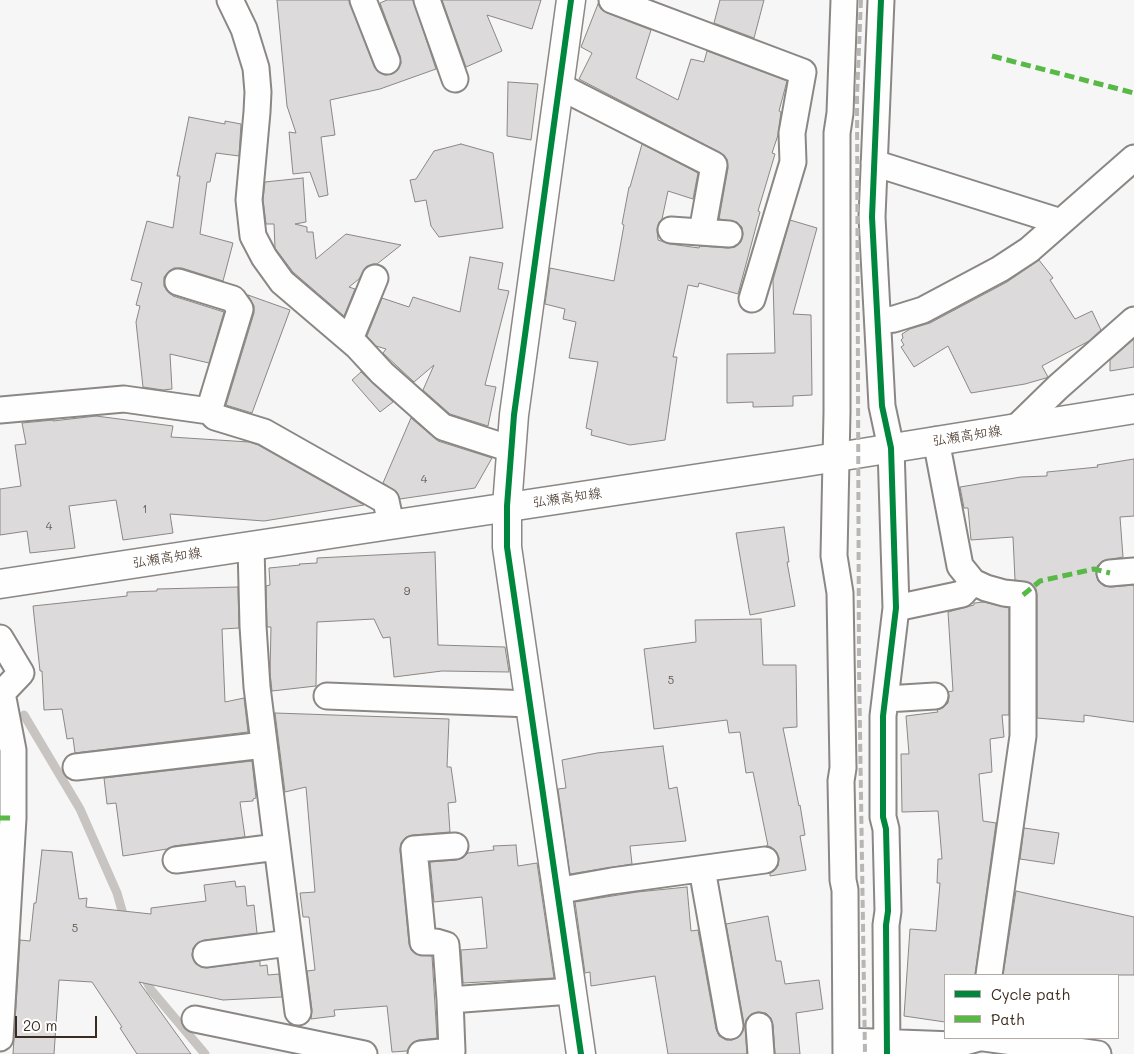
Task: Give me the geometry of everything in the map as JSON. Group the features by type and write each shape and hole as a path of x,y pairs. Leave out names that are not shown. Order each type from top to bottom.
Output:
{"main road":[{"path":"571,0 511,449 507,506 507,547 581,1054"},
{"name":"弘瀬高知線","path":"0,584 507,506 836,458 936,440 1134,409"}],"street":[{"path":"230,0 244,29 256,68 257,112 249,200 253,236 264,257 282,282 350,339 382,373 443,427 511,449"},
{"path":"364,0 387,61"},
{"path":"427,0 455,79"},
{"path":"612,0 803,72 792,133 793,162 752,299"},
{"path":"844,0 840,113 836,152 838,214 834,556 840,602 846,1047 887,1048 954,1045 975,1039"},
{"path":"880,0 872,217 882,406 891,448 896,608 883,716 883,817 886,829 888,911 886,925 887,1048"},
{"path":"559,86 714,165 702,232"},
{"path":"878,321 894,319 923,310 1030,250 1134,158"},
{"path":"874,163 1061,222"},
{"path":"671,230 729,234"},
{"path":"350,339 374,278"},
{"path":"178,282 233,299 240,309 209,411"},
{"path":"1016,428 1058,387 1134,320"},
{"path":"0,410 124,399 209,411 215,417 264,432 386,501 391,524"},
{"path":"936,440 960,566 973,582 995,590 1023,595 1023,736 989,974"},
{"path":"251,546 257,688 298,1012"},
{"path":"1110,572 1134,571"},
{"path":"896,608 962,594 973,582"},
{"path":"0,638 21,673 2,693 13,750 13,818 0,1038"},
{"path":"327,696 530,704"},
{"path":"886,699 935,696"},
{"path":"76,767 264,745"},
{"path":"421,1054 452,1051 446,945 436,942 423,942 414,849 455,846"},
{"path":"176,860 277,848"},
{"path":"556,891 612,881 765,860"},
{"path":"702,869 730,1026"},
{"path":"206,954 289,943"},
{"path":"450,1000 571,991"},
{"path":"195,1019 331,1051 364,1054"},
{"path":"759,1026 760,1054"},
{"path":"979,1039 979,1054"},
{"path":"991,1039 1098,1054"}],"building":[{"path":"277,0 349,0 374,66 378,72 385,75 392,74 398,70 401,63 380,3 387,0 413,0 436,69 380,89 330,100 335,135 321,137 328,195 319,197 310,172 293,174 289,132 296,133 287,106"},
{"path":"442,0 541,0 532,29 487,15 502,51 466,67"},
{"path":"720,0 764,0 754,38 714,23"},
{"path":"598,4 607,13 651,30 636,78 678,100 691,59 704,62 707,51 787,81 779,111 781,112 778,135 772,153 775,154 758,211 760,212 738,294 699,283 698,287 688,285 673,357 677,357 665,440 630,445 591,435 592,430 586,428 598,362 569,358 576,322 563,319 565,309 545,304 550,268 614,281 629,187 642,144 698,173 693,199 668,191 662,219 657,229 658,240 670,244 699,248 700,246 728,248 735,247 741,242 743,234 742,227 737,222 719,219 728,168 727,159 721,153 579,79 592,53 581,47"},
{"path":"508,82 538,84 531,140 507,136"},
{"path":"189,117 225,124 225,121 241,124 239,156 216,153 210,182 207,182 200,234 233,243 223,281 182,268 174,268 164,277 164,286 173,296 224,312 209,363 170,354 172,389 163,390 143,387 136,322 140,306 136,305 142,283 131,280 147,221 173,228 180,176 177,176"},
{"path":"461,144 493,153 503,228 439,237 431,226 426,200 415,202 410,180 416,179 434,151"},
{"path":"303,178 306,222 295,224 307,227 307,232 313,232 316,259 346,234 401,245 377,264 366,267 359,279 349,287 355,289 344,316 293,272 275,248 274,224 266,224 263,200 265,182"},
{"path":"790,220 817,228 793,314 811,315 812,395 793,396 793,406 753,407 753,402 727,403 727,354 775,353 773,280"},
{"path":"470,257 503,263 498,289 509,291 485,385 496,387 488,426 450,414 423,390 434,365 414,382 383,353 386,349 376,346 367,336 382,298 409,307 413,297 460,312"},
{"path":"1039,260 1053,278 1050,280 1075,319 1092,311 1101,330 1089,341 1042,366 1048,377 1025,384 971,393 948,346 914,367 901,347 904,345 901,340 903,338 902,334 910,329 930,323 1007,282"},
{"path":"248,295 290,310 252,413 226,405 254,313 254,306"},
{"path":"1134,339 1134,367 1110,371 1110,360"},
{"path":"361,372 393,402 380,412 352,380"},
{"path":"96,416 173,426 171,437 249,442 258,445 364,505 264,521 170,514 173,533 123,540 116,500 69,506 75,548 30,553 27,531 0,535 0,489 21,486 15,445 26,444 22,423"},
{"path":"411,418 438,441 492,458 475,488 400,499 397,492 383,483"},
{"path":"1134,459 1134,516 1120,517 1123,557 1102,561 1097,566 1096,574 1098,581 1104,586 1134,585 1134,722 1084,715 1084,722 1037,718 1036,589 1031,583 1015,580 1013,537 971,540 968,508 964,508 960,487 1021,477 1047,476 1047,472 1098,467 1097,465"},
{"path":"784,527 789,562 787,562 795,606 750,615 736,533"},
{"path":"435,552 438,645 505,647 509,672 442,671 394,677 390,637 383,638 374,619 317,622 316,686 272,691 270,673 271,627 267,627 266,586 270,585 269,568 317,563 317,558"},
{"path":"238,587 239,628 222,629 225,702 244,698 248,732 75,753 73,738 67,739 62,709 44,710 42,671 40,671 33,606 127,596 127,592 157,591 157,589"},
{"path":"984,602 1009,608 1009,715 1002,715 1004,737 990,739 992,772 979,774 983,821 996,823 975,974 944,974 944,1022 904,1016 910,929 936,931 940,883 937,883 938,859 942,859 938,811 902,812 901,754 909,754 906,716 938,712 937,710 943,708 948,703 948,692 953,691 948,612 974,605 974,603"},
{"path":"761,619 763,665 796,665 797,727 783,728 805,835 800,836 806,870 770,876 770,873 778,866 779,858 776,851 766,846 768,846 753,772 746,773 740,732 729,733 727,720 654,729 644,649 696,642 695,620"},
{"path":"275,713 449,719 447,767 451,767 456,802 448,803 450,832 406,837 401,843 400,850 409,944 411,950 416,954 432,956 437,1038 419,1040 412,1043 407,1051 392,1052 387,1006 334,1010 335,1016 311,1019 312,1010 307,971 315,970 309,917 303,917 300,893 315,892 306,787 285,792"},
{"path":"663,746 669,789 677,787 686,841 630,846 632,864 570,874 558,789 566,788 562,760 597,753"},
{"path":"252,761 256,798 253,801 240,802 245,837 174,846 167,849 123,856 116,803 107,804 104,778"},
{"path":"1024,828 1059,833 1054,864 1020,859"},
{"path":"516,845 518,866 537,863 554,978 463,983 461,950 487,948 482,897 434,902 430,862 456,860 463,858 468,853 494,850 493,846"},
{"path":"42,850 72,852 79,899 87,898 86,907 151,914 151,908 206,901 204,885 235,881 236,887 245,886 247,906 254,905 257,933 204,940 197,943 193,948 192,956 195,963 207,968 260,961 260,966 267,965 268,975 279,974 282,997 223,1000 139,982 191,1054 137,1054 120,1028 122,1027 92,982 59,980 54,1054 13,1054 20,940 30,941"},
{"path":"687,887 691,931 698,930 716,1029 719,1036 726,1040 739,1037 743,1031 744,1024 726,924 768,916 776,961 781,961 785,984 819,980 823,1009 796,1013 800,1054 775,1054 771,1018 766,1013 758,1012 751,1014 746,1020 747,1054 668,1054 655,976 591,986 590,972 585,973 575,902 637,892"},
{"path":"1016,891 1134,917 1134,975 1003,974"}],"waterway":[{"path":"24,715 80,809 117,893 125,921"},
{"path":"143,974 151,990 205,1054"}],"railway":[{"path":"861,0 857,96 859,667 865,1054"}],"marked path":[{"path":"992,56 1134,93"},
{"path":"1023,595 1040,581 1094,569 1110,573"},
{"path":"0,818 13,818"}],"cycle path":[{"path":"571,0 514,415 507,506 507,547 581,1054"},
{"path":"881,0 872,217 882,406 891,448 896,608 883,716 883,817 886,829 888,911 886,925 887,1054"}]}
